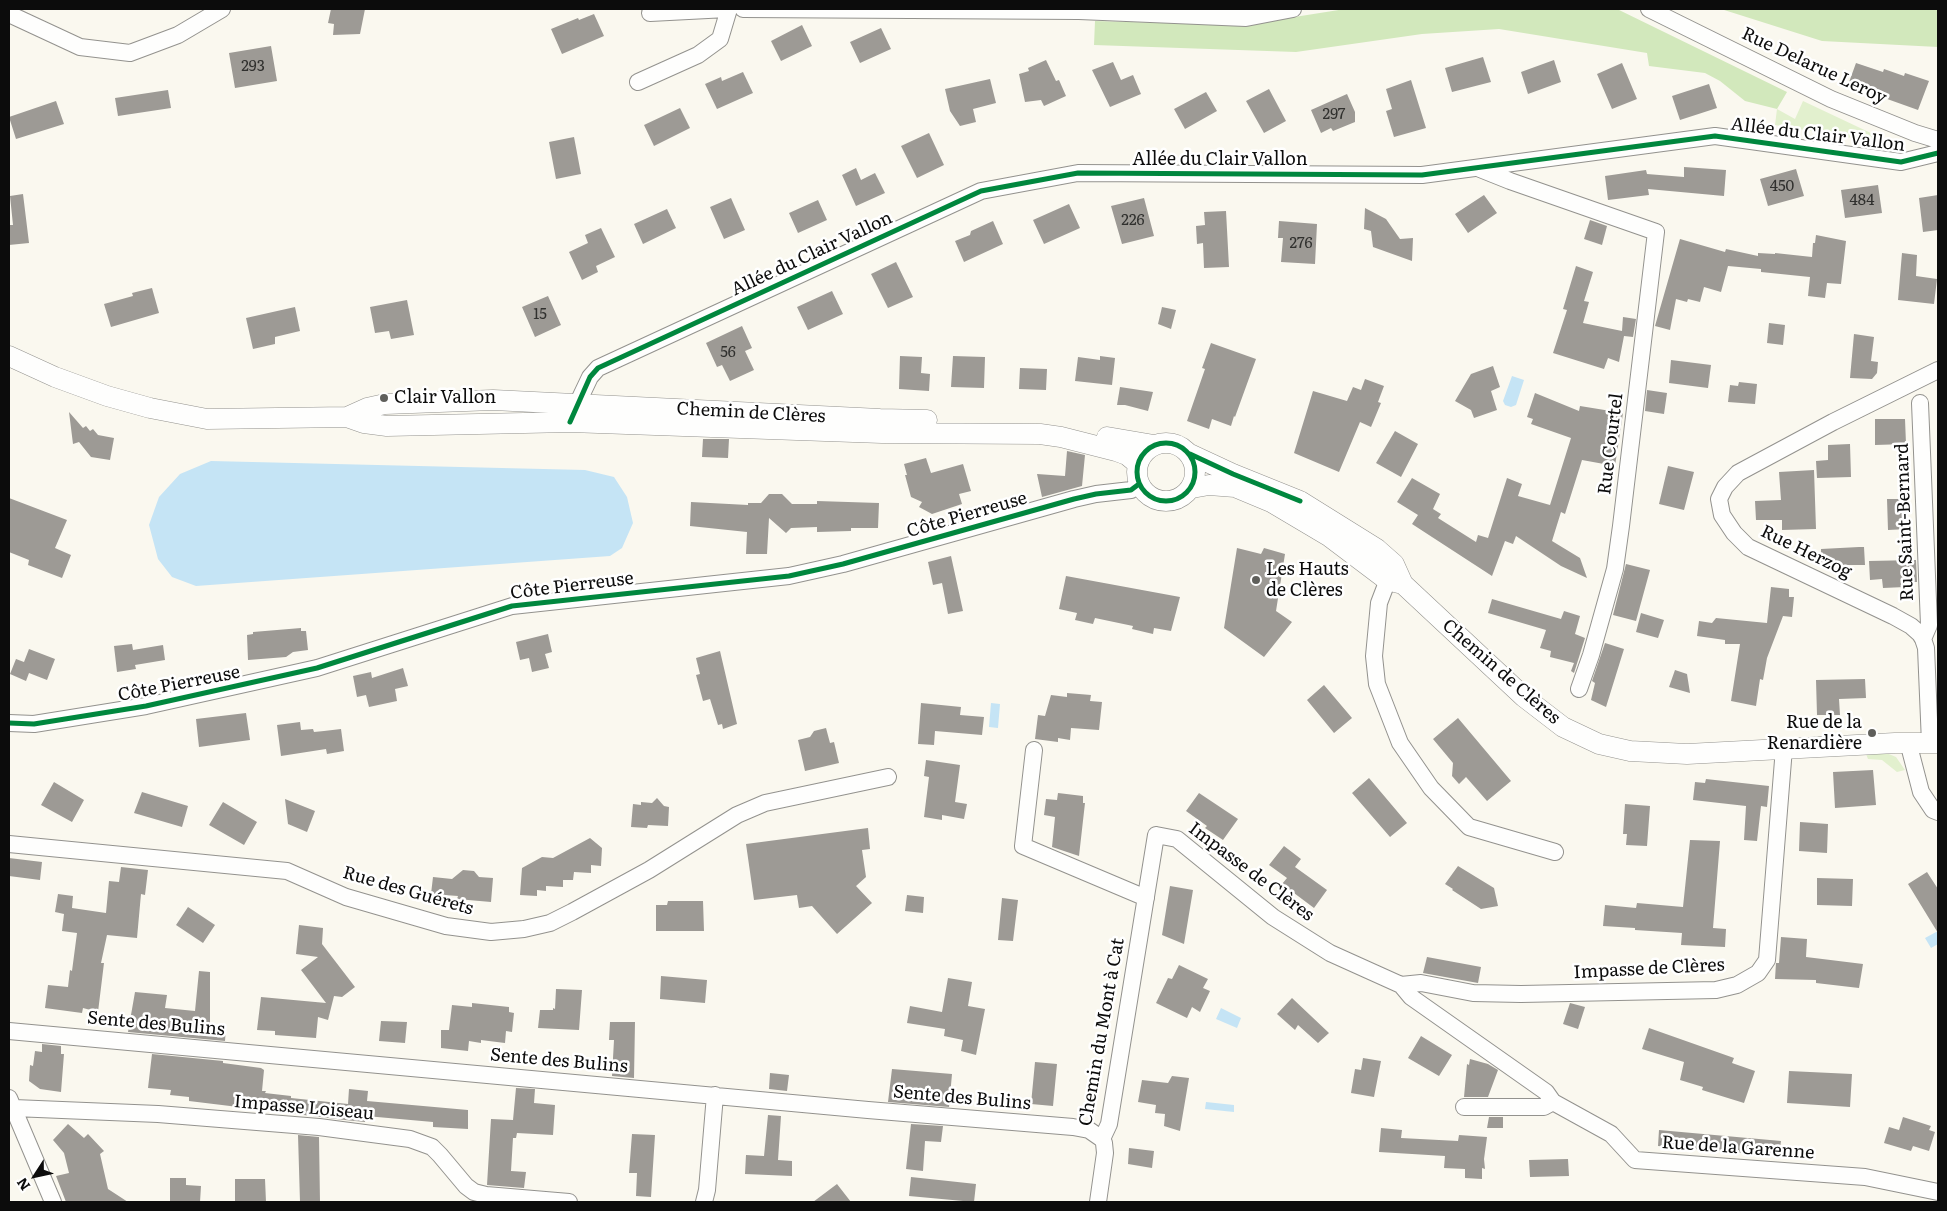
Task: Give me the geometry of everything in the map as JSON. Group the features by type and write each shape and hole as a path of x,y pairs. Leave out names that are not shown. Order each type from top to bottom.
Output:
{"street":[{"path":"9,14 80,47 130,52 178,35 222,9"},
{"path":"638,82 698,55 720,39 728,9 650,12"},
{"path":"743,9 1079,11 1246,18 1294,9"},
{"name":"Rue Delarue Leroy","path":"1648,9 1831,99 1915,133 1938,140"},
{"name":"Allée du Clair Vallon","path":"573,414 590,377 598,368 981,191 1078,173 1422,175 1715,136 1901,162 1938,153"},
{"name":"Rue Courtel","path":"1478,168 1656,232 1615,569 1579,689"},
{"name":"Chemin de Clères","path":"9,356 55,377 107,396 150,408 207,419 348,417 367,408 385,404 493,400 573,414 882,433 1040,434 1061,437 1116,451 1127,455 1138,464"},
{"name":"Rue Herzog","path":"1923,639 1911,626 1748,546 1734,533 1722,515 1719,499 1725,487 1738,473 1938,370"},
{"name":"Rue Saint-Bernard","path":"1920,403 1929,625 1923,639"},
{"name":"Chemin de Clères","path":"573,414 1040,423 1154,445"},
{"path":"1169,442 1177,444 1190,454 1196,471 1192,488 1184,496 1175,501 1164,502 1154,499 1145,493 1137,477 1138,464 1146,451 1154,445 1169,442"},
{"name":"Chemin de Clères","path":"1190,454 1300,501 1377,549 1395,576"},
{"name":"Côte Pierreuse","path":"9,723 34,724 146,706 317,668 512,606 789,576 843,564 1074,499 1096,494 1131,490 1139,484"},
{"name":"Chemin de Clères","path":"1192,488 1209,485 1235,486 1271,502 1395,576 1524,697 1563,727 1599,744 1630,751 1686,754 1908,742 1934,743"},
{"path":"1395,576 1378,603 1374,656 1377,684 1400,743 1430,788 1469,827 1555,852"},
{"path":"1923,639 1926,648 1934,743"},
{"path":"1908,742 1921,792 1933,810 1938,812"},
{"name":"Impasse de Clères","path":"1156,835 1177,839 1273,917 1330,953 1402,985 1421,983 1473,993 1521,994 1716,990 1737,985 1758,973 1767,960 1784,748"},
{"path":"1034,750 1023,846 1146,898"},
{"name":"Rue des Guérets","path":"9,844 287,871 314,884 355,899 446,926 491,932 524,929 550,923 649,870 738,815 765,802 888,777"},
{"name":"Chemin du Mont à Cat","path":"1098,1202 1105,1153 1102,1139 1109,1124 1156,835"},
{"name":"Impasse de Clères","path":"1402,985 1410,997 1546,1092 1553,1102"},
{"name":"Sente des Bulins","path":"9,1031 1073,1127 1093,1132 1102,1139"},
{"path":"704,1202 707,1190 715,1095"},
{"path":"1464,1107 1544,1106 1553,1102"},
{"name":"Rue de la Garenne","path":"1553,1102 1611,1134 1635,1160 1865,1178 1938,1192"},
{"path":"11,1103 53,1202"},
{"name":"Impasse Loiseau","path":"11,1103 319,1127 410,1139 432,1147 466,1186 474,1192 486,1195 568,1202"}],"green space":[{"path":"1345,9 1617,9 1787,92 1777,109 1745,101 1720,81 1705,73 1649,66 1647,53 1499,29 1422,34 1296,52 1094,45 1095,21 1203,24 1263,22"},
{"path":"1721,9 1938,9 1938,47 1822,41"},
{"path":"1803,101 1877,137 1870,141 1775,125 1777,109 1795,119"},
{"path":"1884,752 1896,757 1905,770 1897,772 1882,760 1868,759 1866,754"}],"water":[{"path":"1512,376 1524,380 1516,405 1511,407 1505,405 1503,401"},
{"path":"211,461 585,470 614,477 627,497 633,523 622,548 610,556 196,586 172,577 158,559 149,525 159,497 180,474"},
{"path":"991,703 1000,704 998,728 989,727"},
{"path":"1938,931 1938,944 1931,948 1925,938"},
{"path":"1221,1008 1241,1018 1237,1028 1216,1019"},
{"path":"1206,1102 1234,1105 1234,1112 1205,1109"}],"building":[{"path":"331,9 365,9 360,34 333,35 334,24 328,23"},
{"path":"594,14 604,36 562,54 551,29"},
{"path":"802,25 812,46 781,61 771,41"},
{"path":"881,28 891,49 860,63 850,42"},
{"path":"271,46 277,81 235,88 229,53"},
{"path":"1483,57 1491,82 1452,92 1445,68"},
{"path":"1046,60 1056,81 1059,80 1066,96 1044,106 1041,100 1025,102 1019,74 1029,71 1028,68"},
{"path":"1554,60 1561,82 1528,94 1521,72"},
{"path":"1113,62 1121,80 1133,75 1141,94 1110,107 1092,70"},
{"path":"1622,63 1637,99 1612,109 1597,74"},
{"path":"1856,63 1883,72 1884,69 1904,76 1905,73 1929,81 1918,110 1848,85"},
{"path":"743,72 753,93 717,109 705,84 721,77 722,81"},
{"path":"990,79 996,103 973,109 976,122 960,126 950,111 945,89"},
{"path":"1411,80 1426,128 1394,137 1386,111 1392,109 1386,89"},
{"path":"1709,84 1717,108 1680,120 1672,96"},
{"path":"1269,89 1286,121 1264,133 1246,101"},
{"path":"168,90 171,108 118,116 115,98"},
{"path":"1206,92 1217,111 1185,129 1174,109"},
{"path":"1347,94 1355,112 1355,122 1333,131 1331,128 1321,133 1311,110"},
{"path":"56,101 64,124 16,139 9,117"},
{"path":"680,108 690,128 654,146 644,125"},
{"path":"929,133 944,165 917,178 901,146"},
{"path":"574,137 581,174 556,179 549,142"},
{"path":"1684,167 1726,170 1724,196 1648,189 1649,195 1608,200 1605,176 1646,170 1647,174 1684,177"},
{"path":"856,168 861,180 875,173 885,193 856,206 842,175"},
{"path":"1796,169 1804,196 1768,206 1760,179"},
{"path":"1878,185 1882,213 1845,218 1841,190"},
{"path":"23,194 29,243 9,245 9,225 13,225 10,196"},
{"path":"1484,195 1497,213 1468,233 1455,214"},
{"path":"1938,195 1938,230 1923,232 1919,198"},
{"path":"731,198 745,230 724,239 710,207"},
{"path":"1144,198 1154,236 1122,244 1111,206"},
{"path":"818,200 827,220 798,233 789,213"},
{"path":"1069,204 1080,228 1044,244 1033,220"},
{"path":"1365,208 1386,219 1400,239 1413,238 1412,261 1373,247 1371,231 1364,229"},
{"path":"667,209 676,228 643,244 634,224"},
{"path":"1226,211 1229,267 1204,268 1203,243 1197,244 1196,226 1205,225 1204,212"},
{"path":"1590,220 1607,226 1602,245 1584,239"},
{"path":"993,221 1003,244 964,262 955,241 970,235 971,231"},
{"path":"1279,221 1317,224 1315,264 1281,262 1283,238 1278,238"},
{"path":"601,228 615,257 596,266 598,272 582,280 569,252 588,243 585,235"},
{"path":"1816,235 1846,241 1841,284 1827,283 1825,298 1808,296 1810,277 1761,272 1761,269 1728,266 1721,292 1704,287 1700,302 1688,299 1687,302 1676,299 1670,330 1655,326 1680,239 1725,252 1726,249 1758,256 1758,253 1775,253 1812,257 1813,243 1815,243"},
{"path":"1902,253 1917,255 1916,276 1937,279 1934,304 1898,300"},
{"path":"896,262 913,297 888,308 871,274"},
{"path":"1576,266 1593,272 1584,301 1589,302 1583,323 1622,331 1623,317 1636,319 1633,337 1624,336 1619,362 1608,358 1604,369 1553,353 1567,310 1563,309"},
{"path":"152,288 159,313 111,327 104,304 133,296 132,293"},
{"path":"832,291 843,314 808,330 797,307"},
{"path":"548,296 561,325 535,337 522,307"},
{"path":"407,300 414,335 391,339 389,331 375,333 370,307"},
{"path":"295,307 300,331 275,337 275,344 253,349 246,318"},
{"path":"1162,307 1176,310 1171,329 1158,324"},
{"path":"1769,323 1785,325 1783,345 1767,343"},
{"path":"742,326 752,348 745,351 754,370 730,381 722,365 717,367 706,343"},
{"path":"1854,334 1874,337 1871,361 1878,362 1877,373 1872,379 1850,378"},
{"path":"1211,343 1256,359 1231,426 1212,419 1209,429 1187,421 1205,369 1202,368"},
{"path":"900,356 922,357 921,373 930,374 929,391 899,389"},
{"path":"953,356 985,357 984,388 951,387"},
{"path":"1100,356 1115,358 1112,385 1075,381 1078,357 1100,360"},
{"path":"1671,360 1711,365 1708,388 1669,383"},
{"path":"1493,366 1500,387 1491,391 1497,410 1474,418 1471,410 1455,401 1471,374"},
{"path":"1020,368 1047,369 1046,390 1019,389"},
{"path":"1365,379 1384,386 1378,402 1381,403 1371,427 1360,422 1339,472 1294,453 1313,391 1347,401 1353,387 1361,390"},
{"path":"1739,382 1757,384 1755,404 1728,402 1730,385 1738,386"},
{"path":"1120,387 1153,392 1148,411 1125,405 1117,405"},
{"path":"1647,390 1667,393 1664,414 1645,411"},
{"path":"1535,393 1579,411 1580,406 1623,413 1615,466 1582,460 1565,514 1561,512 1552,541 1580,558 1587,578 1561,566 1516,536 1513,544 1505,541 1492,576 1412,524 1418,515 1397,502 1412,478 1440,494 1433,509 1441,514 1438,518 1476,542 1478,535 1488,538 1507,478 1522,484 1518,496 1550,505 1571,438 1531,424 1533,419 1527,417"},
{"path":"69,412 83,428 86,426 90,431 93,429 98,435 114,438 110,460 91,457 79,442 73,444"},
{"path":"1875,419 1905,419 1906,444 1875,445"},
{"path":"1395,431 1418,444 1401,477 1376,463"},
{"path":"703,439 729,439 728,458 702,457"},
{"path":"1850,444 1851,477 1817,478 1816,461 1828,460 1828,445"},
{"path":"1067,451 1085,455 1082,486 1042,497 1037,474 1065,476"},
{"path":"926,458 931,473 963,464 971,491 959,494 962,504 932,514 919,507 922,502 911,497 904,464"},
{"path":"1668,466 1694,472 1684,510 1659,504"},
{"path":"1814,470 1816,529 1782,530 1782,520 1756,520 1755,501 1781,500 1779,472"},
{"path":"769,494 782,494 792,504 817,504 817,501 879,503 878,528 851,528 851,531 817,532 817,527 791,528 786,533 769,518 767,554 746,554 747,532 690,526 691,502 748,505 748,503 761,503"},
{"path":"9,498 67,520 55,548 71,555 62,578 28,565 29,560 9,552"},
{"path":"1887,499 1904,499 1905,509 1908,509 1908,529 1888,530"},
{"path":"1864,547 1865,565 1821,564 1821,549"},
{"name":"Les Hauts de Clères","path":"1237,548 1261,554 1264,548 1285,554 1276,611 1292,622 1264,657 1224,628"},
{"path":"951,556 963,611 948,614 942,583 933,585 928,562"},
{"path":"1916,560 1917,582 1905,582 1905,587 1883,588 1882,579 1870,580 1869,561"},
{"path":"1626,564 1650,570 1636,621 1613,615"},
{"path":"1066,576 1180,597 1171,631 1154,628 1153,634 1132,629 1133,626 1095,618 1093,624 1075,620 1077,613 1059,609"},
{"path":"1771,587 1789,589 1789,597 1794,597 1792,617 1783,616 1767,658 1763,680 1760,679 1756,706 1731,701 1740,644 1725,644 1725,640 1697,636 1699,621 1712,623 1716,618 1767,623"},
{"path":"1492,599 1561,619 1564,611 1580,616 1575,634 1585,638 1574,673 1571,671 1574,663 1550,657 1551,651 1540,648 1546,630 1488,613"},
{"path":"1641,613 1664,620 1658,638 1636,632"},
{"path":"301,628 301,631 306,631 308,650 293,652 286,657 248,660 247,635 253,634 253,632"},
{"path":"548,634 552,652 545,654 549,668 532,672 529,658 520,660 516,642"},
{"path":"1605,643 1624,649 1606,707 1591,700 1595,683 1592,681"},
{"path":"132,644 133,650 163,645 165,660 135,665 136,669 117,672 114,646"},
{"path":"29,649 55,659 47,680 29,673 26,681 10,674 16,659 24,662"},
{"path":"720,651 737,724 723,729 722,724 718,725 710,699 703,701 696,675 700,674 696,658"},
{"path":"403,668 408,686 395,689 397,701 369,707 366,695 357,697 353,676 371,672 372,678"},
{"path":"1675,670 1687,674 1690,693 1669,687"},
{"path":"1865,679 1866,698 1839,699 1840,715 1817,715 1816,680"},
{"path":"1324,685 1352,718 1334,733 1307,700"},
{"path":"1067,693 1091,695 1090,701 1102,702 1099,730 1071,728 1070,740 1058,738 1058,742 1035,739 1038,715 1045,716 1051,695 1067,697"},
{"path":"921,703 961,707 960,715 984,717 982,735 935,731 934,745 918,744"},
{"path":"246,713 250,740 199,747 196,719"},
{"path":"1458,718 1511,781 1487,801 1466,777 1459,784 1452,776 1453,763 1433,739"},
{"path":"300,722 301,730 313,729 314,732 341,729 344,751 327,754 326,749 281,756 277,725"},
{"path":"826,728 830,743 834,742 839,763 805,771 798,740 810,737 814,731"},
{"path":"926,760 960,765 955,802 967,804 964,819 942,815 942,820 924,817 929,777 924,776"},
{"path":"1873,770 1876,805 1835,808 1833,772"},
{"path":"1369,778 1407,823 1390,837 1352,793"},
{"path":"1706,779 1769,786 1767,807 1761,806 1757,841 1744,840 1746,806 1693,800 1695,782 1705,783"},
{"path":"54,782 84,800 72,822 41,805"},
{"path":"142,792 188,806 182,827 134,813"},
{"path":"1058,793 1083,796 1083,803 1085,803 1079,856 1052,847 1055,817 1044,815 1046,799 1057,800"},
{"path":"1199,793 1238,819 1223,840 1205,828 1207,826 1186,811"},
{"path":"657,798 664,806 669,807 668,826 648,825 647,828 631,827 633,804 641,805 641,802 652,803"},
{"path":"285,799 315,811 307,832 288,824"},
{"path":"223,802 257,822 244,845 209,825"},
{"path":"1625,804 1650,806 1647,846 1626,845 1627,834 1623,834"},
{"path":"1800,822 1828,824 1827,853 1799,851"},
{"path":"868,828 870,849 862,850 866,877 856,886 872,903 837,934 812,906 799,908 797,895 754,900 746,844"},
{"path":"590,838 602,848 601,866 591,865 591,873 574,872 573,880 563,880 563,887 546,886 546,891 537,890 537,896 520,895 522,868 542,857 553,858"},
{"path":"1690,840 1720,841 1713,928 1726,929 1725,947 1681,945 1682,933 1603,926 1605,905 1636,908 1637,903 1683,907"},
{"path":"1284,846 1301,859 1295,867 1327,890 1314,908 1282,884 1287,878 1269,865"},
{"path":"9,858 42,862 40,880 9,876"},
{"path":"1458,866 1494,888 1498,906 1481,909 1445,884"},
{"path":"121,867 148,870 145,895 141,894 137,938 107,935 101,963 104,963 98,1012 83,1008 82,1013 45,1008 48,985 68,987 77,933 62,931 64,914 55,912 58,894 73,896 72,908 106,913 109,881 119,882"},
{"path":"463,870 474,871 479,877 493,878 491,902 457,899 458,896 431,894 433,877 452,879"},
{"path":"1927,872 1938,889 1938,933 1908,884"},
{"path":"1817,878 1853,879 1852,906 1817,905"},
{"path":"1170,886 1193,890 1184,944 1162,935"},
{"path":"907,895 924,897 923,913 905,911"},
{"path":"1002,898 1018,900 1013,941 998,940"},
{"path":"668,901 703,901 704,931 656,931 656,905 667,905"},
{"path":"188,907 215,925 203,943 176,925"},
{"path":"299,925 323,928 322,944 355,987 342,997 334,996 328,1020 318,1017 316,1038 275,1035 275,1031 257,1030 261,997 326,1003 301,970 318,957 296,954"},
{"path":"1781,937 1807,939 1806,957 1863,964 1859,988 1816,983 1816,980 1775,979 1776,963 1779,963"},
{"path":"1427,957 1481,967 1478,983 1423,973"},
{"path":"1179,965 1208,979 1203,988 1210,991 1200,1012 1192,1007 1187,1018 1156,1003 1168,978 1172,979"},
{"path":"199,971 210,972 210,1026 226,1027 225,1041 128,1032 135,992 167,995 165,1008 195,1011"},
{"path":"661,976 707,980 705,1003 660,999"},
{"path":"948,978 972,982 968,1006 985,1009 976,1055 961,1051 963,1040 944,1036 945,1029 907,1023 910,1006 942,1012"},
{"path":"556,989 582,990 579,1030 538,1028 540,1010 555,1009"},
{"path":"1292,998 1329,1033 1318,1043 1298,1025 1295,1030 1277,1014"},
{"path":"472,1003 509,1007 509,1012 514,1013 512,1032 506,1031 505,1043 481,1040 481,1043 469,1041 468,1051 441,1048 441,1030 449,1030 452,1005 472,1007"},
{"path":"1570,1003 1585,1007 1578,1029 1563,1024"},
{"path":"381,1021 407,1022 405,1043 379,1041"},
{"path":"610,1022 635,1022 634,1078 612,1076 614,1040 609,1040"},
{"path":"1649,1028 1734,1058 1732,1063 1755,1071 1744,1103 1702,1090 1703,1087 1680,1080 1684,1062 1642,1049"},
{"path":"1421,1036 1452,1055 1439,1076 1408,1058"},
{"path":"42,1044 61,1046 61,1054 64,1054 61,1092 40,1089 29,1081 30,1065 33,1066 35,1051 42,1052"},
{"path":"152,1054 223,1061 223,1063 261,1068 264,1070 262,1091 291,1096 291,1098 348,1104 349,1089 368,1091 367,1101 468,1110 468,1129 433,1127 433,1122 366,1116 365,1122 189,1101 189,1097 170,1095 171,1090 148,1088"},
{"path":"1363,1058 1381,1061 1374,1097 1351,1093 1355,1069 1361,1070"},
{"path":"1470,1059 1488,1064 1498,1070 1488,1097 1464,1097 1467,1064 1469,1065"},
{"path":"1035,1062 1057,1064 1053,1106 1031,1104"},
{"path":"892,1069 952,1074 949,1107 888,1102"},
{"path":"1789,1071 1852,1074 1850,1107 1787,1103"},
{"path":"770,1073 789,1075 787,1091 769,1089"},
{"path":"1172,1076 1189,1078 1180,1131 1164,1126 1165,1114 1155,1113 1156,1105 1138,1102 1142,1080 1168,1083"},
{"path":"516,1088 535,1089 534,1103 555,1105 553,1135 517,1133 516,1138 513,1138 511,1171 526,1172 524,1188 487,1185 491,1119 513,1120"},
{"path":"768,1115 781,1116 778,1160 792,1161 792,1176 745,1174 746,1155 764,1156"},
{"path":"1489,1117 1503,1117 1503,1128 1487,1128"},
{"path":"1903,1117 1931,1126 1929,1130 1935,1132 1929,1151 1913,1146 1911,1151 1884,1143 1889,1127 1899,1130"},
{"path":"68,1124 84,1138 88,1134 104,1151 100,1154 108,1189 128,1202 66,1202 56,1176 69,1173 64,1153 53,1140"},
{"path":"911,1124 943,1126 941,1142 925,1141 923,1171 906,1169"},
{"path":"1381,1128 1402,1130 1401,1138 1458,1141 1459,1135 1487,1137 1484,1159 1485,1169 1482,1168 1482,1179 1465,1178 1465,1169 1444,1168 1445,1156 1379,1152"},
{"path":"1659,1130 1781,1141 1779,1156 1658,1146"},
{"path":"632,1134 655,1135 651,1197 636,1196 637,1173 629,1173"},
{"path":"298,1135 319,1137 320,1202 300,1202"},
{"path":"1129,1148 1154,1151 1152,1168 1128,1164"},
{"path":"1568,1159 1569,1176 1530,1177 1529,1160"},
{"path":"911,1177 976,1184 974,1202 909,1196"},
{"path":"170,1178 186,1178 186,1185 201,1186 200,1202 170,1202"},
{"path":"235,1179 265,1179 266,1202 235,1202"},
{"path":"837,1184 851,1202 813,1202"}],"cycle path":[{"path":"570,422 590,377 598,368 981,191 1078,173 1422,175 1715,136 1901,162 1938,153"},
{"path":"1160,443 1172,443 1187,451 1195,466 1195,472 1195,478 1187,493 1172,501 1160,501 1145,493 1137,478 1137,466 1145,451 1160,443"},
{"path":"1190,454 1300,501"},
{"path":"9,723 34,724 146,706 317,668 512,606 789,576 843,564 1074,499 1096,494 1131,490 1139,484"}],"place":[{"name":"Clair Vallon","path":"384,398"},
{"name":"Les Hauts de Clères","path":"1256,580"},
{"name":"Rue de la Renardière","path":"1872,733"}]}
